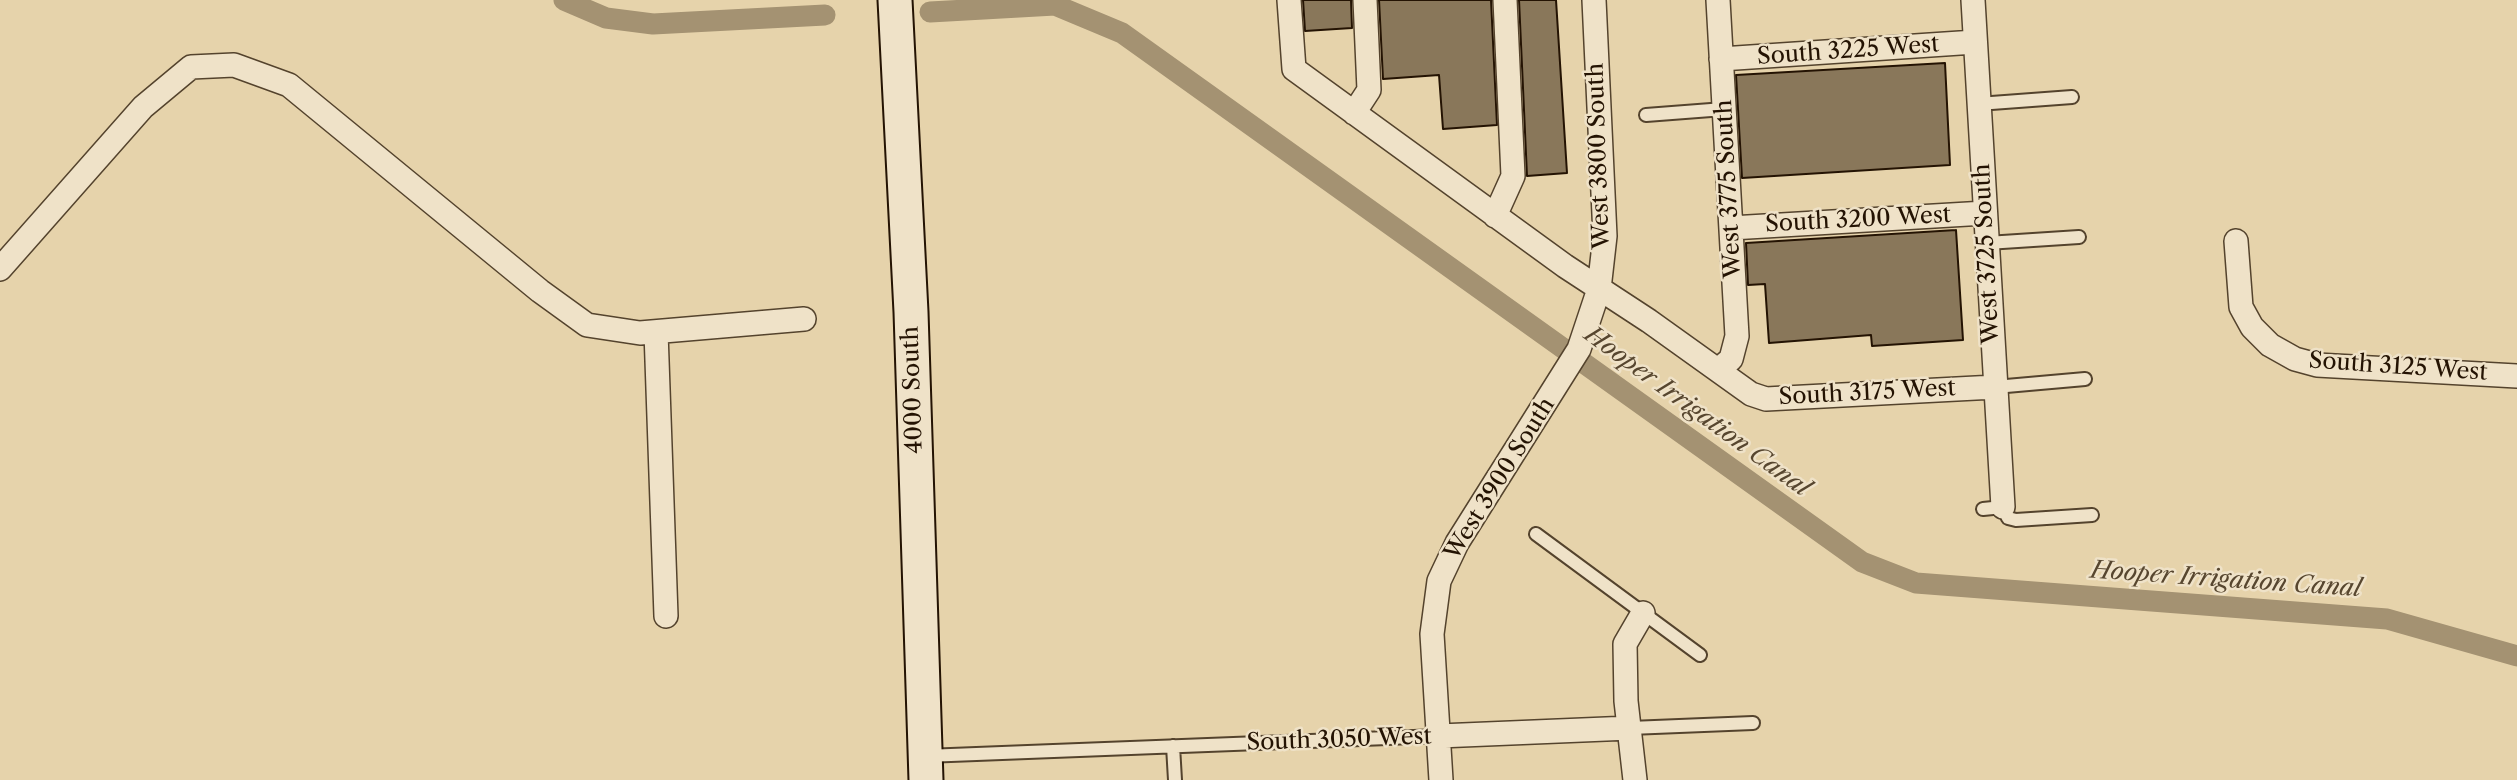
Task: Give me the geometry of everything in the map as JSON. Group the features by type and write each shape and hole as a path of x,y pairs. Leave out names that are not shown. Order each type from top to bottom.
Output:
{"main road":[{"name":"4000 South","path":"895,0 911,312 925,768"}],"street":[{"name":"South 3175 West","path":"1289,0 1294,69 1495,216 1596,299 1718,370 1751,394 1766,399 1995,387"},
{"path":"1354,113 1369,90 1365,0"},
{"path":"1495,216 1513,176 1505,0"},
{"name":"West 3800 South","path":"1557,387 1579,349 1596,299 1605,236 1594,0"},
{"name":"West 3775 South","path":"1718,0 1737,336 1731,359 1718,370"},
{"name":"West 3725 South","path":"1973,0 1995,387 1993,508"},
{"name":"South 3225 West","path":"1721,60 1975,43"},
{"path":"0,268 143,107 191,67 234,65 289,85 540,291 587,325 640,333 804,319"},
{"name":"South 3200 West","path":"1731,228 1985,213"},
{"name":"South 3125 West","path":"2236,242 2241,307 2252,327 2270,345 2295,359 2317,365 2517,376"},
{"path":"656,332 666,616"},
{"name":"West 3900 South","path":"1441,780 1433,634 1439,581 1457,543 1557,387"},
{"path":"1635,780 1625,644 1643,613"},
{"name":"South 3050 West","path":"1439,736 1630,729"}],"lane":[{"path":"1979,104 2072,97"},
{"path":"1646,115 1724,109"},
{"path":"1987,243 2078,237"},
{"name":"South 3175 West","path":"1995,387 2085,379"},
{"path":"1993,508 2015,520 2092,515"},
{"path":"1536,534 1700,655"},
{"name":"South 3050 West","path":"1630,729 1753,723"},
{"name":"South 3050 West","path":"925,768 1173,746 1439,736"},
{"path":"1173,746 1175,780"}],"building":[{"path":"1303,0 1351,0 1352,28 1305,31"},
{"path":"1379,0 1491,0 1497,125 1443,129 1439,75 1383,79"},
{"path":"1519,0 1556,0 1567,173 1527,176"},
{"path":"1945,63 1950,165 1742,178 1736,75"},
{"path":"1956,230 1963,340 1872,346 1871,335 1769,343 1765,284 1748,285 1746,243"}],"waterway":[{"name":"Hooper Irrigation Canal","path":"564,0 606,18 653,24 825,15"},
{"name":"Hooper Irrigation Canal","path":"930,12 1055,5 1122,33 1862,562 1916,583 2387,619 2517,656"}]}
